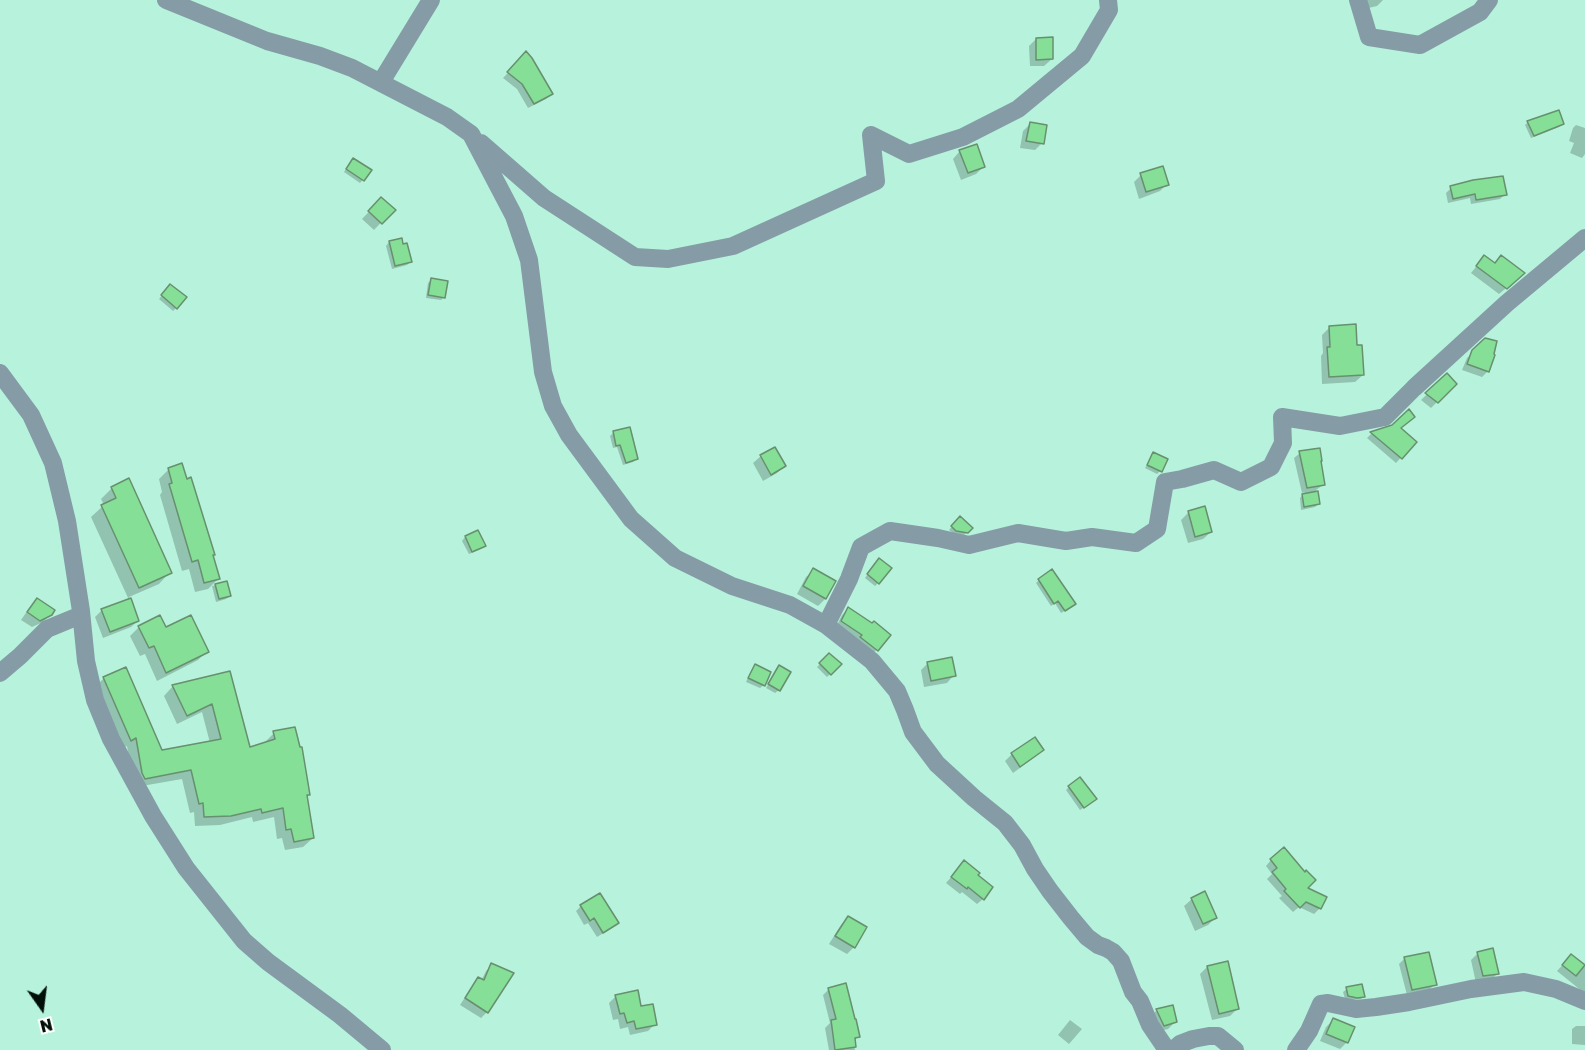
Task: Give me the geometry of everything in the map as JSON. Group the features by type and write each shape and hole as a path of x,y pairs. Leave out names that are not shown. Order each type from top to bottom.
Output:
{"street":[{"path":"166,0 267,41 320,56 381,81 447,117 471,134 544,198 635,257 668,259 733,246 876,181 870,135 909,154 963,137 1018,109 1082,56 1109,10 1108,0"},
{"path":"381,81 431,0"},
{"path":"1358,0 1369,37 1420,45 1480,12 1489,0"},
{"path":"471,134 514,216 529,260 543,372 553,406 569,435 632,519 675,558 732,586 790,605 826,625 872,661 897,691 913,732 937,764 1005,823 1022,845 1050,891 1071,918 1087,937 1113,952 1121,961 1133,992 1140,1001 1150,1025 1167,1050"},
{"path":"826,625 849,579 861,547 890,531 969,545 1018,533 1066,541 1092,537 1136,543 1157,528 1165,482 1214,470 1241,482 1270,466 1283,443 1282,417 1340,426 1385,417 1413,388 1507,303 1585,238"},
{"path":"0,373 30,415 53,463 65,512 89,680 111,739 153,816 186,868 244,941 263,959 382,1050"},
{"path":"0,673 47,629 81,615"},
{"path":"1296,1050 1309,1031 1321,1004 1328,1003 1356,1010 1471,989 1524,982 1556,989 1585,1001"},
{"path":"1173,1050 1180,1044 1209,1036 1218,1036 1235,1050"}],"building":[{"path":"1053,37 1053,59 1036,60 1036,38"},
{"path":"526,51 553,94 534,104 522,84 507,72"},
{"path":"1559,110 1564,124 1534,136 1527,121"},
{"path":"1030,122 1047,125 1044,144 1026,141"},
{"path":"977,144 985,167 968,173 959,150"},
{"path":"353,158 372,170 364,181 346,169"},
{"path":"1163,166 1169,185 1146,192 1140,173"},
{"path":"1503,176 1507,195 1476,200 1475,194 1453,199 1450,186"},
{"path":"381,197 396,210 382,224 368,211"},
{"path":"402,238 403,244 407,243 412,262 395,266 389,241"},
{"path":"1484,255 1495,263 1501,255 1525,273 1507,289 1476,266"},
{"path":"431,278 448,281 445,298 428,295"},
{"path":"170,284 187,297 177,309 161,295"},
{"path":"1356,324 1357,345 1362,345 1364,375 1329,377 1327,347 1330,347 1329,326"},
{"path":"1485,338 1497,341 1489,372 1467,364 1472,350"},
{"path":"1447,373 1457,384 1438,403 1425,393"},
{"path":"1409,409 1415,417 1401,428 1417,442 1402,459 1370,432 1392,425"},
{"path":"630,427 638,459 626,463 620,445 616,446 613,431"},
{"path":"775,447 786,466 771,475 760,455"},
{"path":"1320,448 1325,485 1307,488 1299,451"},
{"path":"1153,452 1168,459 1162,472 1147,465"},
{"path":"182,463 187,479 191,477 220,579 204,583 198,560 192,562 169,484 172,483 168,468"},
{"path":"129,478 172,573 139,588 101,505 116,498 111,487"},
{"path":"1318,491 1320,504 1304,507 1302,494"},
{"path":"1205,506 1212,532 1195,537 1188,511"},
{"path":"960,516 973,528 968,533 956,531 951,526"},
{"path":"478,530 486,546 472,552 465,536"},
{"path":"879,558 892,568 879,584 867,574"},
{"path":"813,568 836,581 826,599 803,586"},
{"path":"1052,569 1076,604 1065,611 1058,601 1054,604 1038,579"},
{"path":"227,581 231,596 219,599 215,584"},
{"path":"37,598 55,610 52,615 40,621 27,612"},
{"path":"131,598 139,621 110,632 101,609"},
{"path":"848,607 872,623 874,621 891,635 878,651 860,637 862,635 841,621"},
{"path":"160,615 166,627 191,615 209,652 166,673 154,646 149,648 138,626"},
{"path":"829,653 842,664 831,675 819,663"},
{"path":"952,657 956,676 931,681 927,662"},
{"path":"755,664 771,672 765,686 748,678"},
{"path":"779,665 791,672 780,691 768,684"},
{"path":"126,667 162,750 221,739 212,704 187,716 172,685 230,671 250,747 275,739 273,731 295,727 300,747 302,747 314,838 294,842 291,829 286,830 283,808 262,813 261,809 231,816 204,817 203,803 199,804 191,770 145,779 136,738 131,741 103,677"},
{"path":"1035,737 1044,750 1020,767 1011,753"},
{"path":"1080,777 1097,799 1084,808 1068,786"},
{"path":"1284,847 1305,872 1306,870 1316,880 1308,888 1327,897 1321,909 1306,902 1300,908 1284,891 1286,889 1272,872 1277,868 1270,859"},
{"path":"964,860 993,887 984,900 951,877"},
{"path":"1205,891 1217,918 1203,924 1191,898"},
{"path":"600,893 619,923 603,933 594,918 590,921 580,905"},
{"path":"848,916 867,927 855,948 835,936"},
{"path":"1493,948 1499,974 1483,976 1477,952"},
{"path":"1429,952 1437,985 1412,990 1404,957"},
{"path":"1571,954 1585,965 1576,976 1562,965"},
{"path":"1228,961 1239,1009 1219,1014 1207,966"},
{"path":"491,963 514,973 488,1013 465,998 478,977 484,980"},
{"path":"846,983 860,1037 855,1038 856,1047 835,1050 831,1020 836,1019 828,988"},
{"path":"1362,984 1365,997 1348,996 1346,987"},
{"path":"638,990 641,1006 653,1004 657,1025 636,1029 634,1021 627,1023 624,1013 620,1014 615,995"},
{"path":"1173,1005 1177,1022 1164,1026 1156,1009"},
{"path":"1333,1018 1355,1027 1348,1043 1326,1034"}]}
